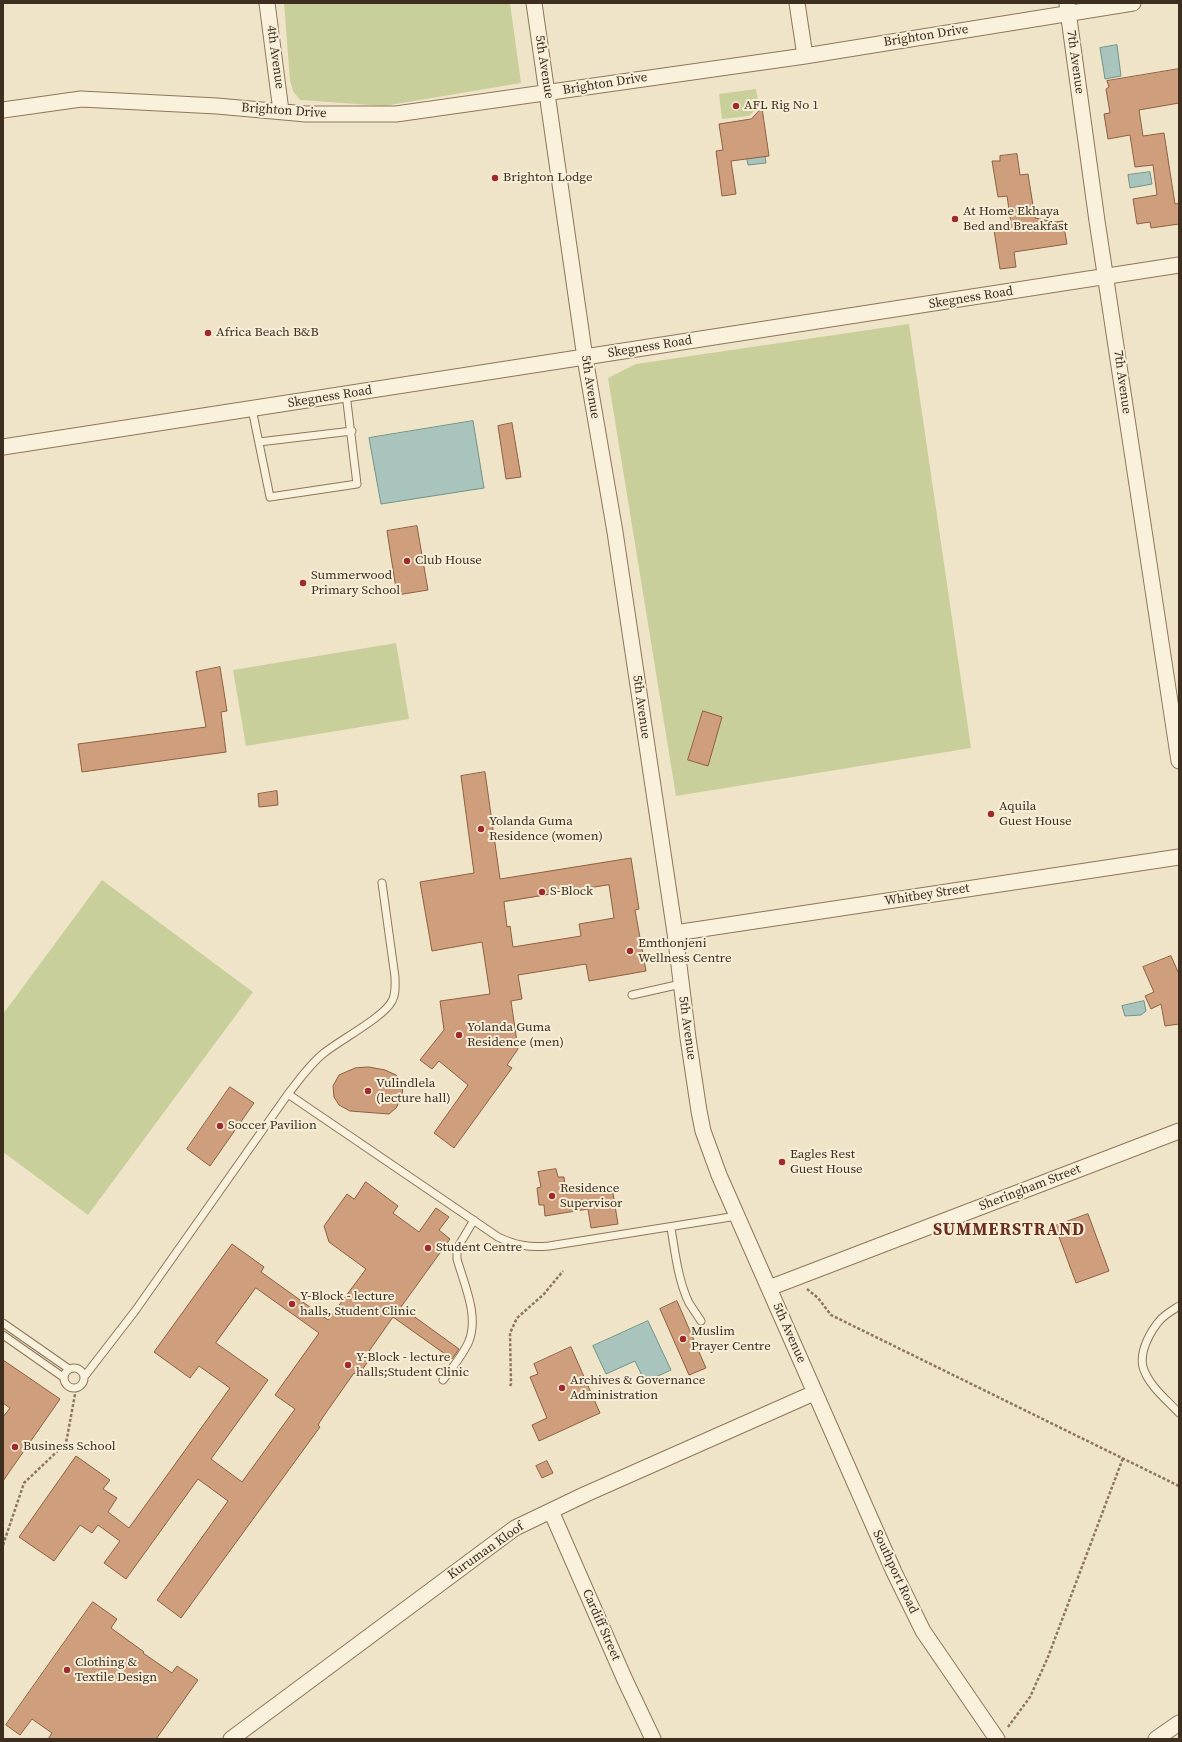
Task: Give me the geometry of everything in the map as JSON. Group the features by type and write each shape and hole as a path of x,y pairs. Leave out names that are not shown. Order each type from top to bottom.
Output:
{"street":[{"name":"4th Avenue","path":"267,3 281,110"},
{"name":"5th Avenue","path":"534,3 585,358 615,532 675,933 688,1038 704,1131 719,1175 814,1393"},
{"path":"797,3 805,56"},
{"name":"Brighton Drive","path":"3,110 81,99 281,110 324,115 396,114 484,103 547,92 805,56 1068,8 1133,3"},
{"name":"7th Avenue","path":"1068,8 1106,276 1179,761"},
{"name":"Skegness Road","path":"3,447 1179,265"},
{"name":"Whitbey Street","path":"675,933 1179,857"},
{"name":"Sheringham Street","path":"769,1288 1179,1132"},
{"name":"Kuruman Kloof","path":"231,1739 515,1528 814,1393"},
{"name":"Southport Road","path":"814,1393 844,1457 894,1572 915,1615 937,1652 1000,1736"},
{"name":"Cardiff Street","path":"551,1511 625,1680 653,1739"},
{"path":"1156,1739 1179,1723"}],"lane":[{"path":"252,409 270,497 357,484 352,431 346,394"},
{"path":"259,442 352,431"},
{"path":"3,1335 63,1377 67,1386 76,1389 80,1386 84,1377 135,1311 288,1094 312,1064 324,1053 383,1012 392,1001 396,992 395,977 382,883"},
{"path":"632,995 681,984"},
{"path":"288,1094 498,1237 525,1247 537,1247 671,1228 737,1216"},
{"path":"443,1380 464,1352 472,1332 472,1313 457,1259 457,1251 474,1220"},
{"path":"671,1228 678,1266 685,1292 689,1303 701,1321"},
{"path":"1179,1306 1162,1318 1154,1328 1146,1345 1143,1362 1146,1373 1158,1390 1179,1413"},
{"path":"3,1323 69,1369"},
{"path":"63,1377 65,1372 74,1368 79,1369 84,1377"}],"path":[{"path":"510,1386 510,1333 517,1318 544,1294 563,1271"},
{"path":"794,1278 818,1298 831,1315 1179,1486"},
{"path":"3,1545 24,1483 66,1443 76,1389"},
{"path":"1000,1736 1030,1697 1048,1657 1123,1458"}],"green space":[{"path":"284,3 510,3 521,83 384,106 300,100 293,91 290,80"},
{"path":"756,89 759,106 749,116 722,119 719,94"},
{"path":"909,324 971,748 676,796 608,378 636,364"},
{"path":"396,643 409,719 246,746 233,670"},
{"path":"102,880 253,992 88,1215 3,1152 3,1014"}],"water":[{"path":"1117,45 1121,76 1105,79 1100,48"},
{"path":"764,151 766,163 748,165 746,154"},
{"path":"1150,172 1152,184 1130,188 1128,175"},
{"path":"473,421 484,488 381,504 369,438"},
{"path":"1144,1001 1146,1011 1141,1015 1125,1016 1122,1006"},
{"path":"648,1321 671,1370 645,1382 635,1361 606,1374 593,1346"}],"building":[{"path":"1179,69 1179,103 1139,110 1143,136 1164,133 1175,204 1179,203 1179,224 1151,228 1150,222 1137,224 1133,199 1157,195 1153,165 1135,167 1130,135 1108,139 1104,114 1110,113 1106,89 1109,87 1107,81"},
{"path":"762,108 769,156 731,161 736,194 722,196 716,151 723,150 719,124 751,119"},
{"path":"1017,154 1020,175 1028,174 1035,218 1055,222 1063,221 1067,244 1014,252 1016,267 1000,269 994,230 1008,228 1007,223 1011,223 1007,196 998,197 992,161 1000,161 1000,156"},
{"path":"512,423 521,477 506,479 498,426"},
{"name":"Club House","path":"417,526 428,590 397,595 387,531"},
{"path":"220,667 227,711 221,712 226,752 82,772 78,744 206,727 196,672"},
{"path":"703,711 722,717 708,766 688,760"},
{"path":"485,772 500,879 631,858 639,909 635,910 646,971 589,981 586,964 518,975 522,999 511,1001 518,1049 507,1065 512,1068 454,1148 434,1133 468,1085 439,1061 432,1069 420,1060 444,1030 440,1001 490,994 482,942 432,951 420,882 474,873 461,776","holes":["609,885 614,918 579,924 581,936 513,947 510,926 507,927 504,902"]},
{"path":"277,791 278,805 259,807 258,794"},
{"path":"1171,956 1179,974 1179,1024 1165,1026 1161,1004 1151,1009 1145,996 1154,992 1143,967"},
{"name":"Vulindlela (lecture hall)","path":"369,1067 385,1070 396,1075 403,1085 402,1097 396,1108 389,1114 350,1111 339,1105 334,1097 333,1086 339,1075 355,1068"},
{"name":"Soccer Pavilion","path":"230,1087 254,1103 210,1166 187,1149"},
{"path":"556,1169 558,1177 564,1177 566,1194 612,1187 618,1224 591,1228 588,1209 545,1216 544,1205 539,1205 537,1188 541,1187 538,1172"},
{"path":"366,1182 398,1206 393,1213 419,1232 436,1208 449,1217 439,1230 450,1239 401,1307 459,1349 452,1359 393,1317 367,1354 371,1357 358,1376 354,1373 323,1417 318,1425 320,1427 181,1618 157,1600 228,1501 198,1479 126,1579 104,1563 120,1541 98,1525 92,1533 80,1525 54,1561 19,1537 76,1456 110,1480 103,1489 117,1498 108,1512 129,1528 230,1388 199,1366 190,1378 154,1352 232,1244 264,1267 261,1272 328,1320 366,1269 329,1242 324,1226 347,1194 354,1199","holes":["256,1288 319,1333 275,1395 295,1409 242,1482 211,1459 268,1380 216,1343"]},
{"path":"1088,1214 1109,1271 1076,1283 1055,1226"},
{"name":"Muslim Prayer Centre","path":"677,1301 706,1368 689,1375 660,1309"},
{"name":"Archives & Governance Administration","path":"571,1347 600,1413 539,1441 532,1425 547,1418 530,1377 538,1374 534,1364"},
{"name":"Business School","path":"3,1360 60,1399 3,1481 3,1417 10,1408 3,1403"},
{"path":"547,1461 553,1473 542,1478 536,1466"},
{"name":"Clothing & Textile Design","path":"93,1602 117,1619 111,1628 144,1652 143,1653 172,1673 177,1666 198,1680 156,1739 48,1739 52,1733 32,1719 20,1735 6,1725"}],"place":[{"name":"AFL Rig No 1","path":"736,106"},
{"name":"Brighton Lodge","path":"495,178"},
{"name":"At Home Ekhaya Bed and Breakfast","path":"955,219"},
{"name":"Africa Beach B&B","path":"208,333"},
{"name":"Club House","path":"407,561"},
{"name":"Summerwood Primary School","path":"303,583"},
{"name":"Aquila Guest House","path":"991,814"},
{"name":"Yolanda Guma Residence (women)","path":"481,829"},
{"name":"S-Block","path":"542,892"},
{"name":"Emthonjeni Wellness Centre","path":"630,951"},
{"name":"Yolanda Guma Residence (men)","path":"459,1035"},
{"name":"Vulindlela (lecture hall)","path":"368,1091"},
{"name":"Soccer Pavilion","path":"220,1126"},
{"name":"Eagles Rest Guest House","path":"782,1162"},
{"name":"Residence Supervisor","path":"552,1196"},
{"name":"Student Centre","path":"428,1248"},
{"name":"Y-Block - lecture halls, Student Clinic","path":"292,1304"},
{"name":"Muslim Prayer Centre","path":"683,1339"},
{"name":"Y-Block - lecture halls;Student Clinic","path":"348,1365"},
{"name":"Archives & Governance Administration","path":"562,1388"},
{"name":"Business School","path":"15,1447"},
{"name":"Clothing & Textile Design","path":"67,1670"}],"district":[{"name":"SUMMERSTRAND","path":"1009,1231"}]}
